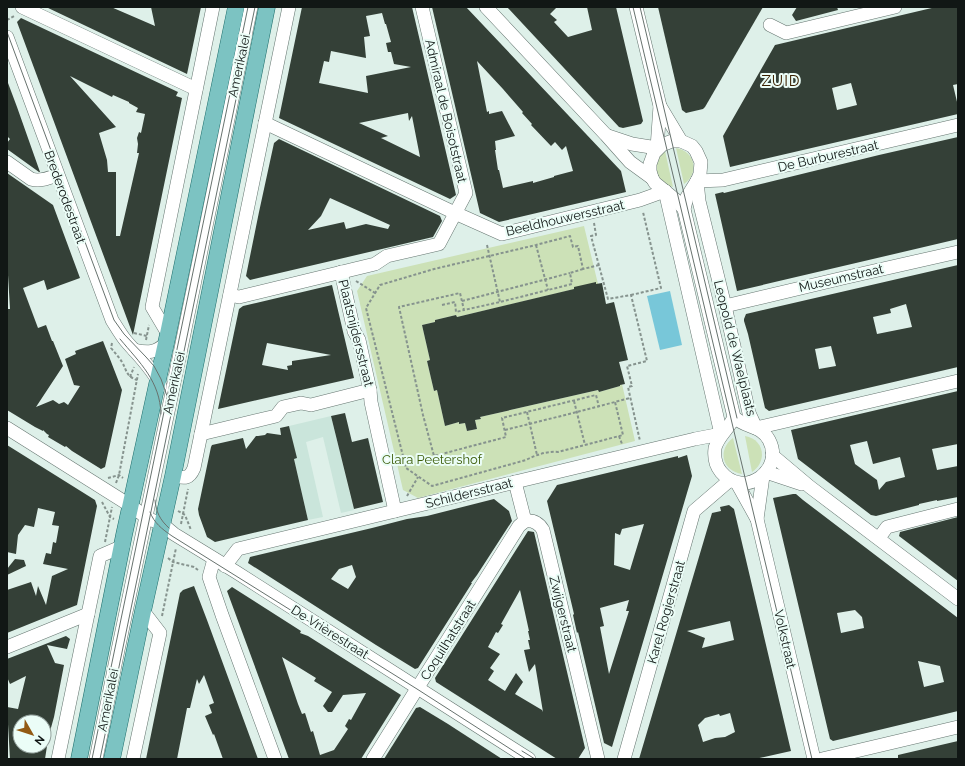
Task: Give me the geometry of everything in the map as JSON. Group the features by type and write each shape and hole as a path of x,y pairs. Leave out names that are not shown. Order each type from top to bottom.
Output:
{"main road":[{"name":"Amerikalei","path":"80,759 131,506 236,7"},
{"name":"Amerikalei","path":"112,759 162,524 167,504 181,476 267,7"}],"street":[{"path":"22,7 196,89"},
{"name":"Amerikalei","path":"167,338 152,307 214,7"},
{"name":"Amerikalei","path":"96,759 251,7"},
{"name":"Amerikalei","path":"181,476 191,474 194,468 289,7"},
{"name":"Admiraal de Boisotstraat","path":"422,7 466,193 455,214"},
{"path":"486,7 630,162 652,178 684,209"},
{"path":"606,135 632,144 657,148 666,143 681,141 660,106 636,7"},
{"path":"770,25 786,33 896,7"},
{"name":"Brederodestraat","path":"7,37 108,311 116,328 158,380 162,392 166,420"},
{"path":"652,178 650,164 657,148 660,106"},
{"name":"Beeldhouwersstraat","path":"265,123 455,214 502,234 640,200 665,190"},
{"name":"De Burburestraat","path":"697,181 723,180 958,125"},
{"name":"Leopold de Waelplaats","path":"681,141 692,146 701,162 700,174 697,181 699,201 725,306 749,413 756,428 769,440 772,456"},
{"path":"7,162 28,177 35,180 57,175"},
{"path":"697,181 687,197 684,209 734,417 741,423 756,428 958,381"},
{"path":"665,190 722,434"},
{"path":"230,295 239,297 375,264 386,256 439,244 455,214"},
{"name":"Museumstraat","path":"725,306 958,252"},
{"name":"Plaatsnijdersstraat","path":"341,272 354,331 359,340 395,511"},
{"path":"134,350 141,352 154,351 160,348 167,338"},
{"path":"201,434 276,416 283,407 301,402 311,405 370,390"},
{"path":"734,417 722,434 715,450 715,458 719,470 725,477 733,481 746,484 751,483 764,474 770,465 772,456 810,487 958,599"},
{"name":"De Vrièrestraat","path":"7,428 131,506 145,517 162,524 174,534 418,687 529,759"},
{"name":"Schildersstraat","path":"225,566 238,549 695,439 722,434"},
{"path":"764,474 810,487"},
{"name":"Volkstraat","path":"757,519 764,474"},
{"name":"Volkstraat","path":"733,481 757,519 814,759"},
{"name":"Karel Rogierstraat","path":"624,759 694,511 733,481"},
{"path":"515,482 525,522"},
{"path":"879,538 887,527 958,509"},
{"name":"Zwijgerstraat","path":"525,522 533,521 543,530 598,759"},
{"name":"Coquilhatstraat","path":"372,759 519,526 525,522"},
{"path":"58,759 100,556 123,546"},
{"path":"214,559 209,578 275,759"},
{"path":"133,759 160,633 143,612"},
{"path":"7,647 88,614"},
{"path":"822,759 958,727"}],"path":[{"path":"591,212 596,235 591,236 608,299 661,288 640,200"},
{"path":"583,269 578,246 573,247 570,236 434,269 380,285 366,308 406,468 432,486 526,460 537,455 558,452 623,435 615,402"},
{"path":"487,245 500,302"},
{"path":"536,245 548,290"},
{"path":"462,301 599,265"},
{"path":"442,305 455,302 456,312 572,284 570,273"},
{"path":"362,284 375,293"},
{"path":"464,310 460,293 399,308 423,415 434,456 506,436 502,418 596,395 599,407"},
{"path":"631,295 647,361 627,366 632,386 628,387 630,398 643,452"},
{"path":"104,554 137,380 127,374 122,363 111,348 116,328"},
{"path":"505,430 630,398"},
{"path":"574,401 585,445"},
{"path":"527,412 537,455"},
{"path":"619,436 622,444"},
{"path":"558,452 559,456"},
{"path":"105,477 108,478 118,476 136,485"},
{"path":"167,504 183,514 190,482 181,476"},
{"path":"408,494 418,477"},
{"path":"156,628 160,624 173,562 194,567 197,570"}],"shaded area":[{"path":"331,416 354,510 341,513 323,437 306,442 323,517 308,520 294,459 296,458 289,426"}],"green space":[{"path":"676,148 688,153 693,163 694,169 692,174 684,184"},
{"path":"665,151 673,187 662,181 656,172 657,161"},
{"name":"Clara Peetershof","path":"584,226 598,284 596,283 457,317 456,315 422,325 430,360 427,361 434,391 437,390 445,426 459,422 459,424 465,423 467,431 477,429 475,420 481,419 480,417 598,390 599,392 620,386 622,384 635,441 418,498 403,490 357,291 367,276"},
{"path":"745,436 756,441 762,451 760,462 752,472"},
{"path":"733,438 742,474 730,469 724,459 725,448"}],"water":[{"path":"670,291 682,345 660,350 647,296"}],"building":[{"path":"46,7 111,7 155,26 151,7 201,7 187,74"},
{"path":"302,7 412,7 456,195 450,199 279,118","holes":["382,13 391,42 386,43 388,52 391,52 394,64 411,67 366,76 368,93 319,83 324,61 329,62 331,51 366,58 364,37 370,36 366,16","408,113 409,121 412,116 420,157 381,138 388,136 359,123"]},
{"path":"432,7 466,7 621,171 626,192 499,222 480,213","holes":["477,61 523,112 522,113 532,124 531,125 551,146 555,142 562,150 566,146 573,171 533,183 533,181 503,188 498,170 495,141 515,136 502,111 489,114 489,111 487,112"]},
{"path":"507,7 557,7 550,14 557,20 554,22 568,37 592,30 587,7 616,7 643,121 641,124 623,128 619,127"},
{"path":"658,7 763,7 703,109 686,113 682,110"},
{"path":"797,7 837,7 838,10 796,21 792,15"},
{"path":"936,7 958,7 958,84 953,85 958,106 958,114 730,167 723,136 775,45","holes":["851,83 857,105 837,110 832,88"]},
{"path":"21,18 178,92 176,96 182,98 133,335 17,22","holes":["70,76 112,97 113,95 129,102 138,108 136,112 145,114 141,133 139,132 137,138 137,153 139,153 120,236 116,236 116,172 108,172 107,160 99,133 116,127"]},
{"path":"8,83 40,172 7,149 7,143 10,139 7,136"},
{"path":"958,137 958,239 737,291 715,194"},
{"path":"279,139 440,216 442,221 433,237 250,280 246,276 274,143","holes":["330,198 390,225 388,229 366,224 346,229 344,222 308,230 321,216"]},
{"path":"7,173 53,205 80,278 47,290 44,280 23,288 38,328 46,325 63,366 36,407 53,400 59,404 64,402 68,405 80,386 74,385 65,359 76,354 75,351 103,341 122,390 105,467 101,469 66,446 65,447 48,437 49,435 43,430 35,427 7,410 7,309 10,309 7,258"},
{"path":"958,265 958,367 769,411 765,408 744,321 746,314","holes":["906,304 912,327 877,334 873,317 891,313 890,309","831,346 836,366 819,369 815,349"]},
{"path":"596,282 596,284 602,283 606,304 614,302 628,360 619,362 625,384 599,392 598,390 480,417 481,419 475,420 477,429 467,431 465,423 459,424 459,422 445,426 437,390 434,391 427,361 430,360 422,325 435,322 435,320 456,315 457,317 574,289 574,287"},
{"path":"332,285 354,378 218,409 239,309 243,306","holes":["267,343 331,355 292,361 292,365 287,366 288,370 262,365"]},
{"path":"958,391 958,444 932,449 937,470 958,466 958,497 919,504 876,516 871,515 798,459 791,430","holes":["867,441 873,464 900,457 905,477 886,482 879,490 877,480 855,464 850,445"]},
{"path":"345,413 352,442 368,438 383,502 354,509 331,416"},
{"path":"289,426 297,458 294,459 308,520 215,542 207,537 198,509 212,445 243,438 246,449 256,436 265,435 267,433 281,435 280,428"},
{"path":"7,445 95,500 97,506 77,605 7,633 7,590 31,582 36,596 38,586 46,605 52,576 68,569 43,564 46,553 51,554 53,542 56,543 59,526 52,525 55,512 38,508 34,527 25,525 18,535 16,554 7,552"},
{"path":"687,455 692,476 612,747 604,743 547,501 557,485 678,456 678,458","holes":["644,524 630,570 614,565 615,533 620,535 622,529","629,600 626,611 629,611 609,674 600,627 604,626 600,608"]},
{"path":"796,494 958,618 958,711 833,741 830,739 773,498","holes":["855,610 862,617 864,628 841,633 837,613","918,661 940,666 944,682 924,687"]},
{"path":"494,499 509,511 512,521 418,668 415,669 248,563 250,557 407,519 427,516","holes":["352,565 356,577 348,589 331,579 339,569"]},
{"path":"729,505 734,509 791,751 755,759 639,759 712,513 721,511 720,507","holes":["730,621 734,640 702,648 705,638 687,631","730,713 735,732 725,737 715,738 703,742 698,725 705,718"]},
{"path":"958,517 958,581 899,536 900,532"},
{"path":"528,531 534,532 585,748 578,759 557,759 436,682 435,678","holes":["520,590 530,640 528,640 530,649 524,650 529,672 535,664 543,712 515,694 523,682 516,673 505,691 488,680 494,671 490,668 500,654 488,647 496,632 498,633 503,625 501,624"]},
{"path":"15,559 24,560 26,566 7,575 7,569"},
{"path":"194,586 258,759 223,759 214,734 213,735 205,716 212,713 209,705 214,703 204,675 199,684 197,679 190,708 187,708 177,759 146,759 180,593 183,590"},
{"path":"232,587 301,631 300,633 308,636 401,695 361,759 289,759 227,591","holes":["282,657 316,678 314,681 332,692 323,706 328,712 332,712 343,695 366,693 351,720 349,719 345,726 348,729 334,750 320,755 313,731 311,732 305,713 302,714"]},
{"path":"66,636 70,639 67,649 47,645 55,663 64,665 52,724 52,714 12,714 12,754 46,754 45,759 10,759 7,707 18,709 26,676 10,684 7,677 7,659"},
{"path":"420,707 502,759 384,759 416,708"},
{"path":"958,741 958,759 898,759 898,755"}],"tram line":[{"path":"92,759 248,7"},
{"path":"100,759 255,7"},
{"path":"633,7 812,759"},
{"path":"640,7 737,418"},
{"path":"7,32 114,320 124,334 154,366 161,379 167,396"},
{"path":"120,339 148,373 153,382 160,402 161,414"},
{"path":"155,500 159,516 169,528"},
{"path":"150,512 159,526 172,536 526,759"},
{"path":"522,751 535,759"}],"district":[{"name":"ZUID","path":"781,81"}]}
